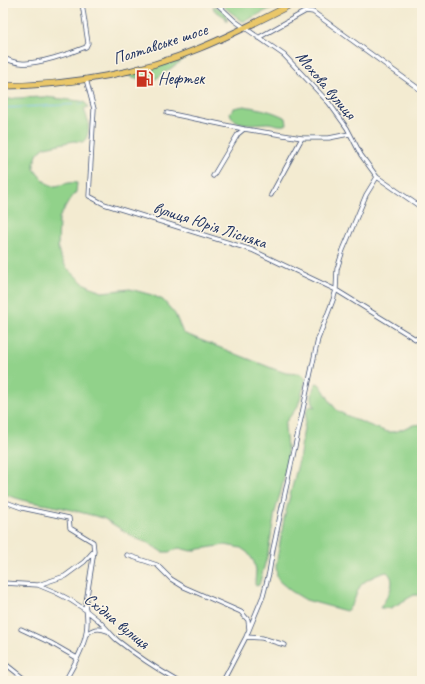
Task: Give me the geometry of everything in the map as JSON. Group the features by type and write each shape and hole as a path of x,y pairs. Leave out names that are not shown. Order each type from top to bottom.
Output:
{"main road":[{"name":"Полтавське шосе","path":"3,86 86,79 152,65 200,48 245,28 294,3"}],"street":[{"path":"3,58 22,64 31,63 70,54 86,47 88,43 82,3"},
{"name":"Мохова вулиця","path":"216,3 235,21 284,55 329,103 377,177 422,208"},
{"path":"258,38 306,11 310,11 316,13 422,91"},
{"name":"вулиця Юрія Лісняка","path":"86,79 94,109 89,196 104,204 252,250 336,290 422,343"},
{"path":"167,113 302,138 329,138 349,134"},
{"path":"213,176 238,134 244,128"},
{"path":"271,194 302,138"},
{"path":"222,681 246,637 263,596 318,339 336,290 337,268 342,250 366,195 377,177"},
{"path":"3,501 22,508 69,518 70,528 93,542 94,551 85,609 88,621 87,635 65,681"},
{"path":"3,583 38,585 65,576 84,562 94,551"},
{"path":"127,555 157,564 171,579 184,587 241,612 248,620 249,630"},
{"name":"Східна вулиця","path":"38,585 54,591 85,609 100,621 108,632 139,656 178,681"},
{"path":"21,629 51,643 77,658"},
{"path":"87,635 90,631 98,629 108,632"},
{"path":"246,637 262,638 285,645"},
{"path":"3,662 27,681"}],"green space":[{"path":"219,3 282,3 245,21 242,21"},
{"path":"213,6 218,8 227,16 227,22 225,17 214,10"},
{"path":"193,53 154,80 145,81 124,74 150,69"},
{"path":"45,97 85,102 88,107 84,109 88,122 88,135 83,142 74,141 45,147 38,153 34,163 34,169 50,186 77,183 76,192 59,218 58,248 60,256 66,267 83,283 102,292 130,289 152,295 163,300 175,314 183,333 274,369 286,373 301,374 306,379 298,406 285,423 288,457 275,512 268,553 259,585 256,586 255,584 256,570 254,562 248,553 241,548 225,545 191,551 179,548 169,552 162,552 148,543 137,539 103,518 64,508 26,501 3,494 3,100"},
{"path":"244,106 265,110 280,115 286,118 287,124 246,124 236,121 232,118 230,113 234,108"},
{"path":"318,383 338,411 347,416 389,432 398,431 413,425 422,425 422,595 414,595 391,608 380,608 392,585 392,580 387,572 373,577 363,583 359,588 351,606 346,611 306,600 291,591 279,581 277,577 276,566 284,519 299,460 307,409 311,406 315,407 312,401 312,396 315,384"}],"waterway":[{"path":"3,108 83,104"}],"place":[{"name":"Нефтек","path":"145,78"}]}
